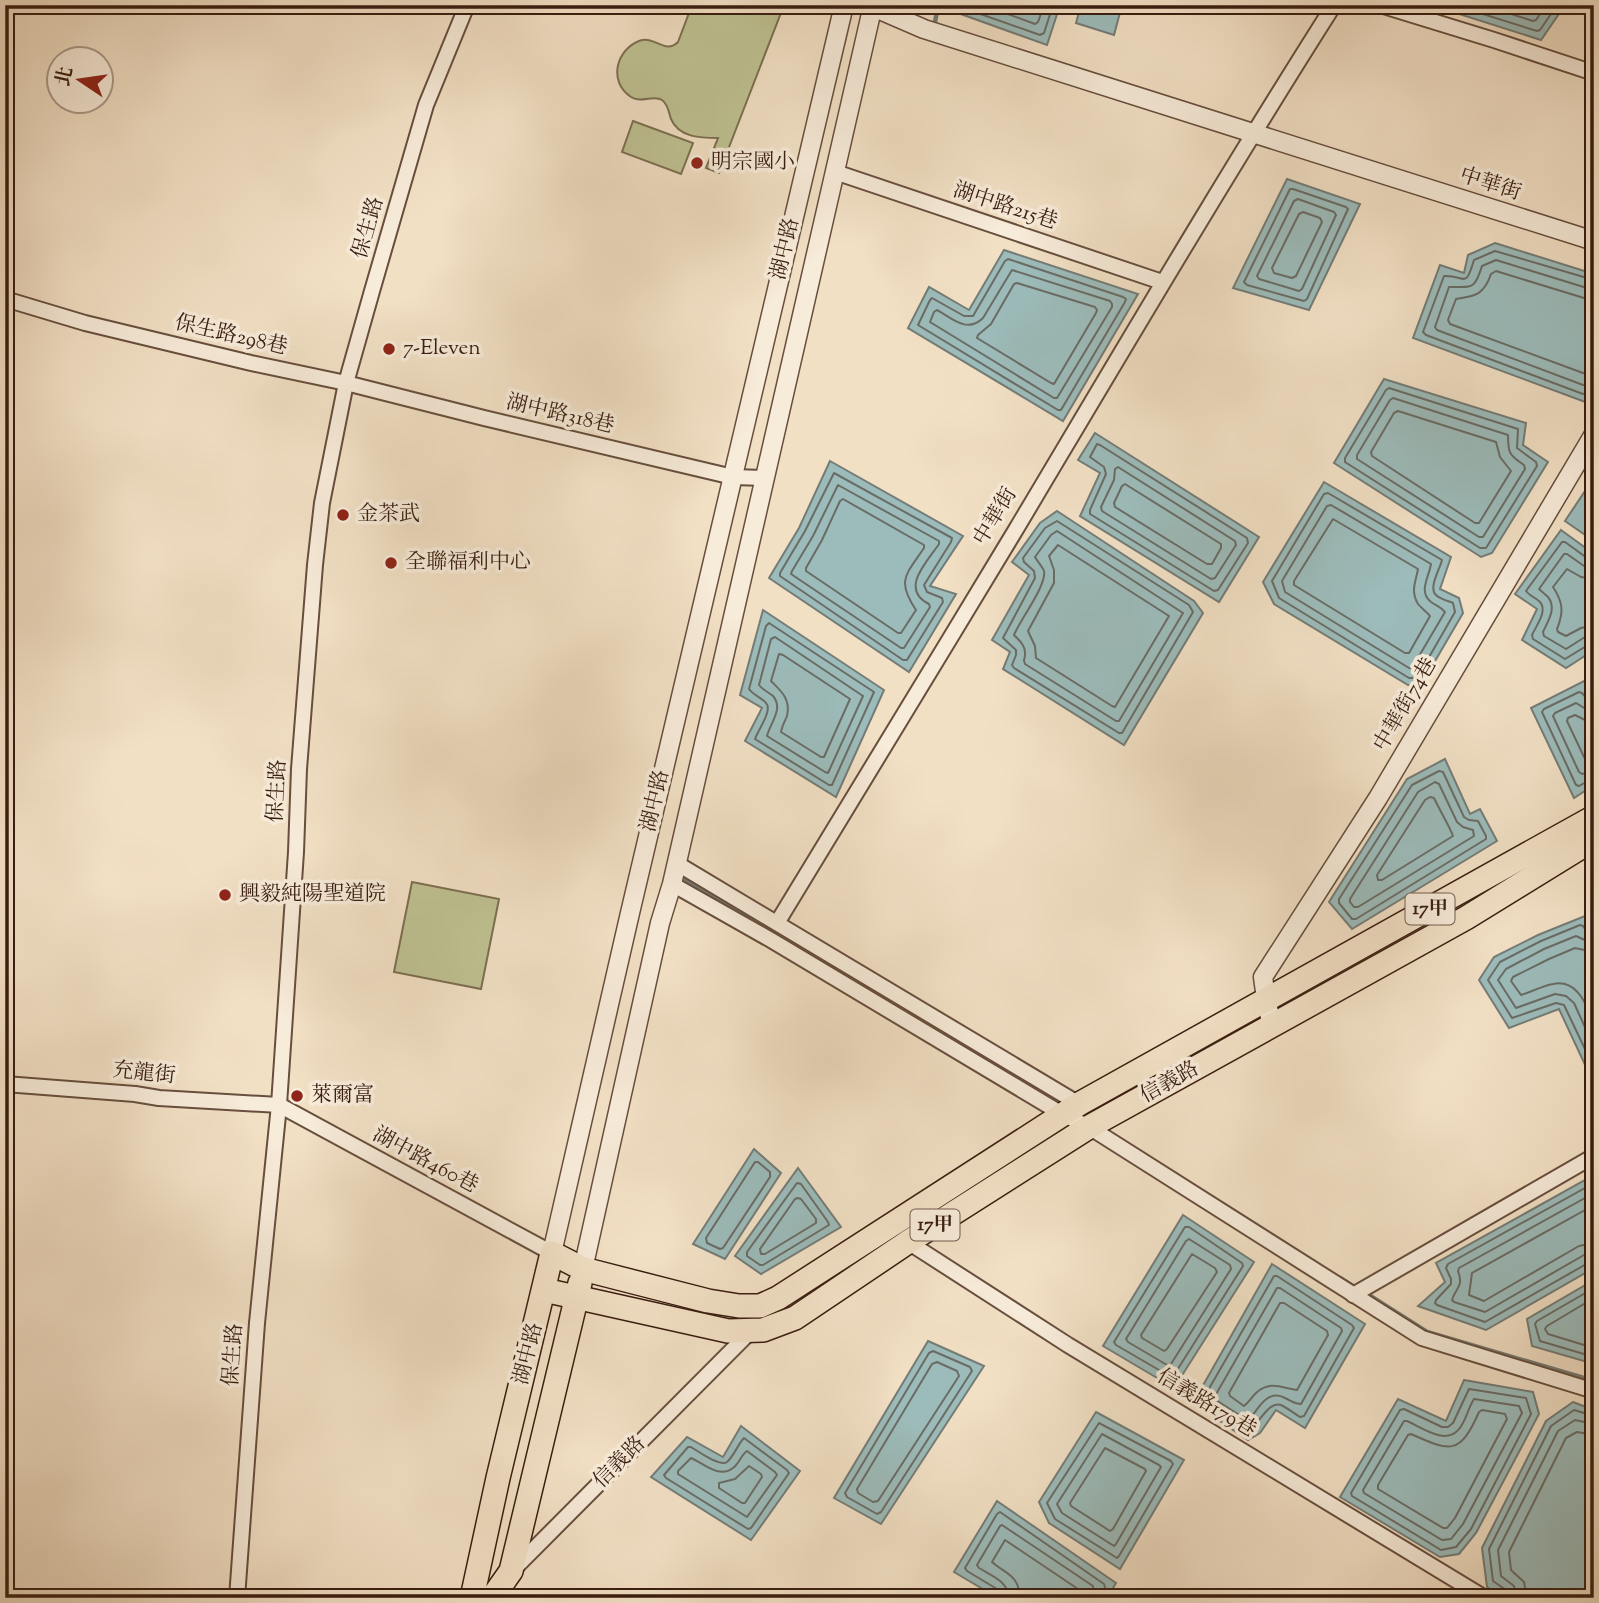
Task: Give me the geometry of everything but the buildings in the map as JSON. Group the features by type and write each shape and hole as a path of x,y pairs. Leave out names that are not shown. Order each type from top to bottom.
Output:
{"main road":[{"name":"信義路","path":"583,1269 739,1306 760,1306 778,1298 1071,1109 1594,817"},
{"name":"信義路","path":"544,1290 728,1331 763,1331 795,1318 908,1242 1089,1128 1466,918 1594,839"},
{"name":"17甲","path":"552,1253 583,1269"},
{"name":"湖中路","path":"472,1598 552,1253"},
{"name":"湖中路","path":"511,1572 583,1269"},
{"name":"信義路","path":"492,1598 511,1572"}],"street":[{"name":"保生路","path":"237,1598 257,1323 279,1105 299,769 322,503 346,383 426,105 467,5"},
{"name":"湖中路","path":"552,1253 844,5"},
{"name":"中華街","path":"777,923 1252,133 1334,5"},
{"path":"1380,5 1594,73"},
{"name":"湖中路","path":"583,1269 660,923 672,884 873,6"},
{"name":"中華街","path":"873,6 924,29 1594,241"},
{"name":"湖中路215巷","path":"835,172 1162,282"},
{"name":"保生路298巷","path":"5,299 107,328 346,383"},
{"name":"湖中路318巷","path":"346,383 733,477 765,478"},
{"name":"中華街74巷","path":"1266,999 1264,977 1378,798 1594,434"},
{"path":"676,863 777,923 1071,1109 1089,1128 1422,1338 1594,1391"},
{"path":"672,884 1071,1109"},
{"path":"1266,999 1272,1026"},
{"name":"充龍街","path":"5,1084 159,1098 279,1105"},
{"name":"湖中路460巷","path":"279,1105 552,1253"},
{"path":"1353,1295 1594,1156"},
{"name":"信義路179巷","path":"908,1242 1080,1352 1485,1598"},
{"name":"信義路","path":"511,1572 751,1331"},
{"name":"湖中路","path":"506,1598 511,1572"}],"green space":[{"path":"692,5 784,5 719,173 706,168 718,138 692,136 679,130 664,102 659,98 639,100 631,97 624,91 617,75 620,59 631,45 645,40 664,46 678,42"},
{"path":"633,121 693,143 681,174 622,152"},
{"path":"412,882 499,899 481,989 394,972"}],"water":[{"path":"960,5 1060,5 1047,45 958,13"},
{"path":"1081,5 1122,5 1114,35 1076,23"},
{"path":"1431,5 1565,5 1541,40"},
{"path":"1287,179 1360,204 1309,310 1233,288"},
{"path":"1495,243 1594,274 1594,395 1588,403 1413,338 1440,265 1464,273 1468,255"},
{"path":"1004,250 1138,294 1063,421 908,328 929,287 969,310"},
{"path":"1384,379 1526,423 1523,445 1548,462 1492,553 1481,557 1334,463"},
{"path":"1095,433 1259,537 1219,602 1080,516 1100,473 1078,460"},
{"path":"830,461 963,536 930,586 956,594 909,672 769,578 799,528"},
{"path":"1594,479 1594,541 1565,521"},
{"path":"1324,482 1451,557 1440,589 1459,598 1463,613 1421,685 1408,685 1274,604 1263,582"},
{"path":"1057,511 1194,601 1203,613 1124,745 1003,669 1010,652 992,640 1029,575 1012,562 1040,523"},
{"path":"1561,530 1594,554 1594,650 1566,668 1522,640 1537,609 1515,594"},
{"path":"763,610 884,690 836,797 745,741 762,708 740,695"},
{"path":"1584,681 1594,699 1594,785 1574,798 1531,708"},
{"path":"1445,759 1470,814 1480,809 1497,841 1352,929 1329,902 1407,779"},
{"path":"1585,916 1594,930 1594,1084 1559,1009 1509,1028 1479,980 1494,957"},
{"path":"754,1149 781,1173 725,1259 693,1244"},
{"path":"798,1168 841,1227 761,1274 735,1256"},
{"path":"1594,1175 1594,1268 1486,1330 1418,1306 1445,1282 1436,1263"},
{"path":"1183,1215 1254,1262 1174,1388 1103,1346"},
{"path":"1272,1264 1365,1324 1305,1428 1276,1410 1260,1433 1248,1440 1193,1403"},
{"path":"1594,1280 1594,1364 1532,1346 1527,1319"},
{"path":"928,1341 984,1366 881,1524 834,1498"},
{"path":"1464,1380 1533,1392 1539,1414 1476,1533 1459,1554 1440,1557 1340,1497 1398,1399 1446,1421"},
{"path":"1573,1402 1594,1410 1594,1598 1506,1598 1487,1587 1482,1548 1546,1421"},
{"path":"1096,1412 1184,1460 1120,1569 1049,1523 1039,1502"},
{"path":"741,1426 800,1471 751,1540 651,1477 687,1437 723,1457"},
{"path":"997,1501 1116,1583 1107,1598 998,1598 954,1572"}],"waterway":[{"path":"934,28 941,5"},
{"path":"684,879 848,978"},
{"path":"1340,1278 1356,1288"},
{"path":"1364,1292 1427,1332 1594,1381"}],"place":[{"name":"明宗國小","path":"697,163"},
{"name":"7-Eleven","path":"389,349"},
{"name":"金茶武","path":"343,515"},
{"name":"全聯福利中心","path":"391,563"},
{"name":"興毅純陽聖道院","path":"225,895"},
{"name":"萊爾富","path":"297,1096"}]}
